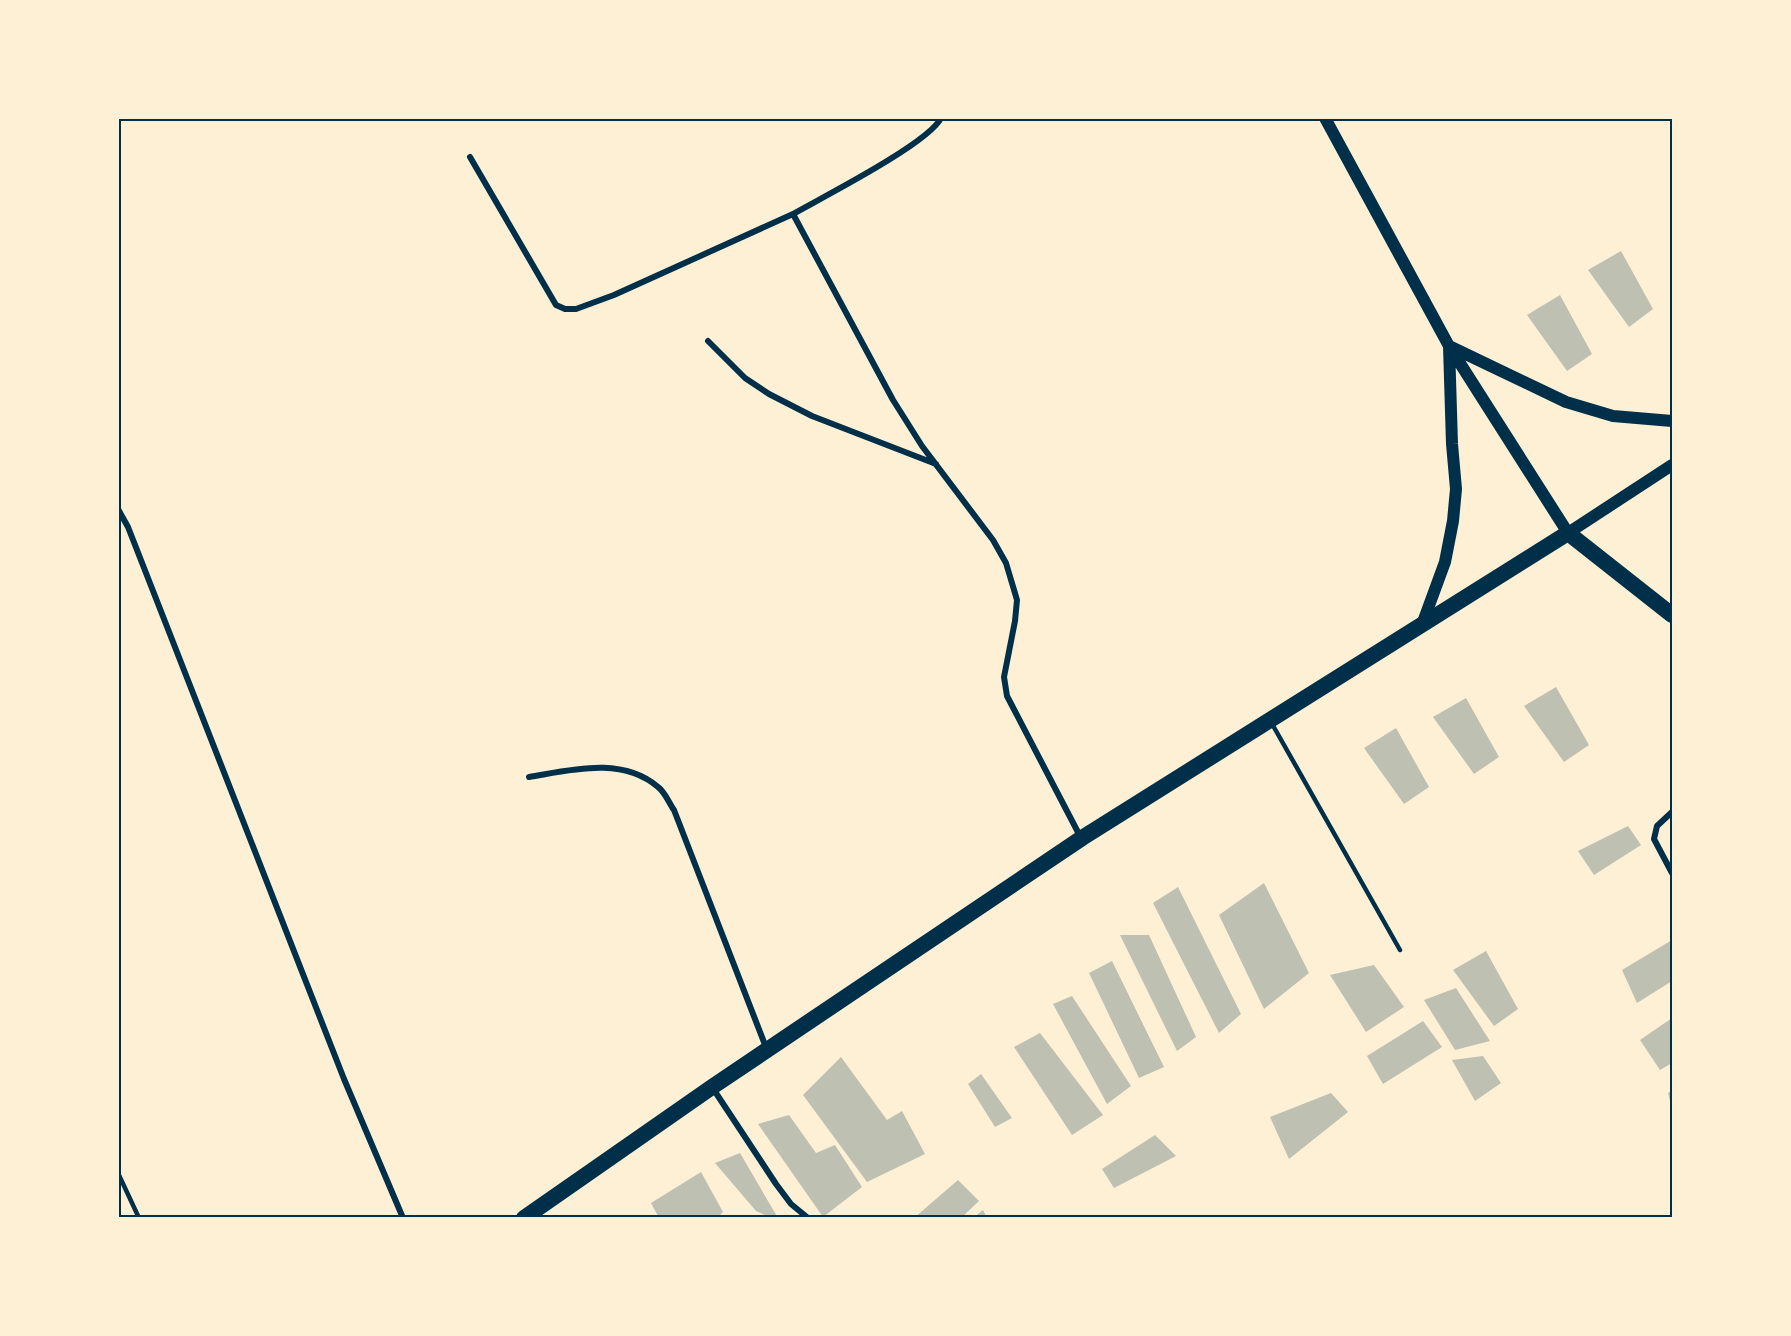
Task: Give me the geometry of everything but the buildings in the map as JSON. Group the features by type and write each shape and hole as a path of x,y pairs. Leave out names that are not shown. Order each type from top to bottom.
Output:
{"highway":[{"path":"524,1218 712,1086 1082,838 1568,533 1672,615"}],"main road":[{"path":"1325,118 1449,346 1568,533 1672,465"},
{"path":"1449,346 1566,402 1613,416 1672,421"},
{"path":"1423,622 1444,562 1453,521 1456,489 1449,346"}],"street":[{"path":"470,158 556,305 565,309 576,309 614,295 794,214 911,146 929,133 941,118"},
{"path":"794,214 893,400 987,532 1006,563 1017,600 1016,621 1004,677 1007,696 1082,838"},
{"path":"708,341 745,378 769,394 812,416 937,464"},
{"path":"118,508 128,527 344,1079 403,1218"},
{"path":"529,777 581,768 617,768 641,776 659,788 674,810 767,1050"},
{"path":"1672,812 1657,826 1654,839 1672,873"},
{"path":"712,1086 776,1184 791,1204 808,1218"}],"lane":[{"path":"1270,720 1400,950"},
{"path":"118,1173 139,1218"}]}
